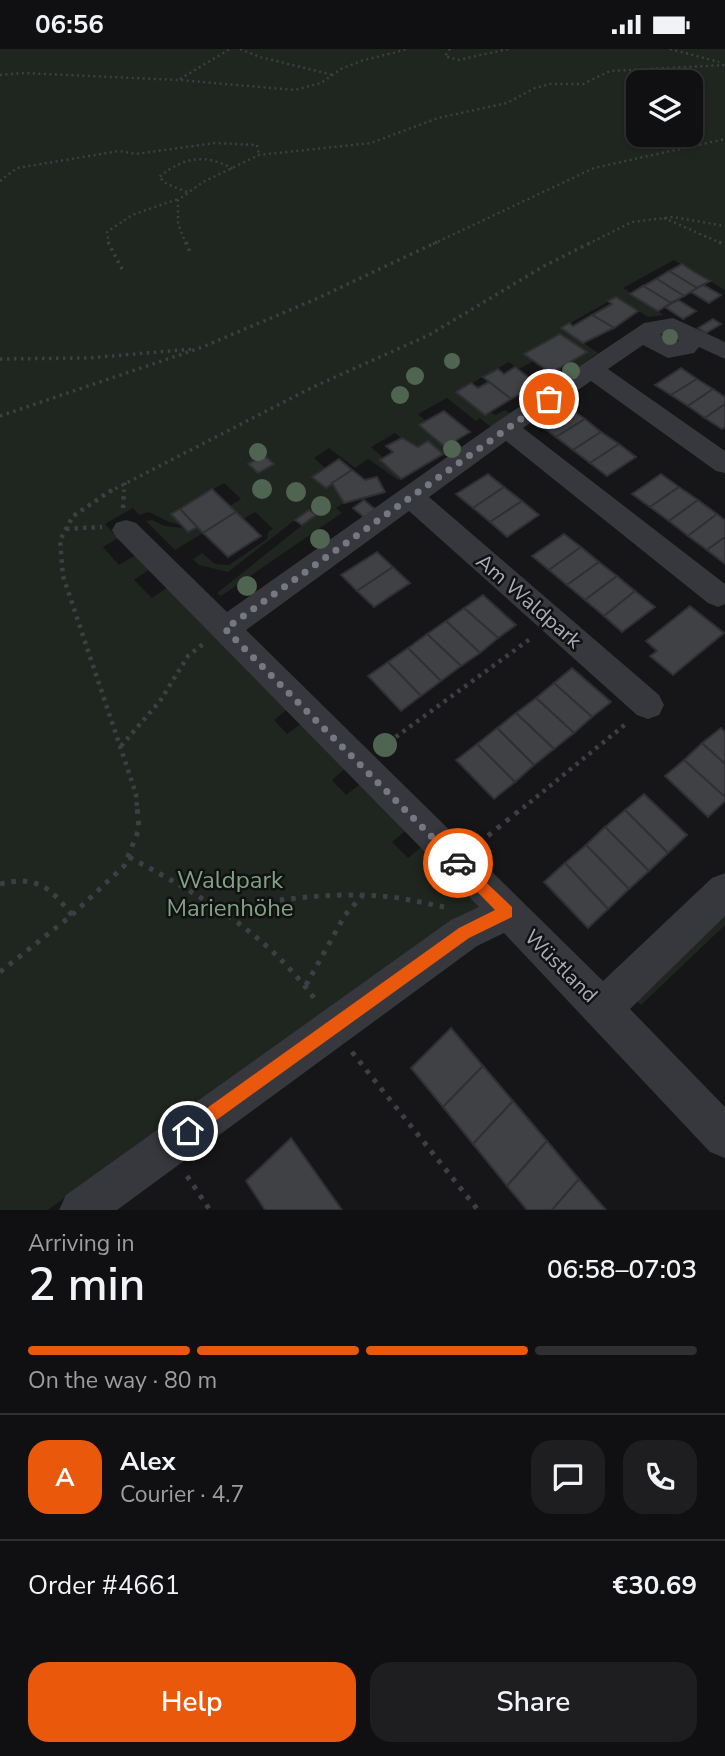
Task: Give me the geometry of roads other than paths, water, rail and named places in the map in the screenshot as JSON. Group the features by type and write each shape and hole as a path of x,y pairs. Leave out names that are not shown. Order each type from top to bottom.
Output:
{"street":[{"path":"225,629 619,350 655,338 666,324 688,336 723,349"},
{"path":"591,369 725,464"},
{"path":"506,428 718,595"},
{"name":"Am Waldpark","path":"411,496 648,705"},
{"name":"Wüstland","path":"126,530 603,1008 725,1137"},
{"path":"603,1008 725,891"},
{"path":"81,1210 464,933 507,912"}],"park label":[{"name":"Waldpark Marienhöhe","path":"230,894"}]}
